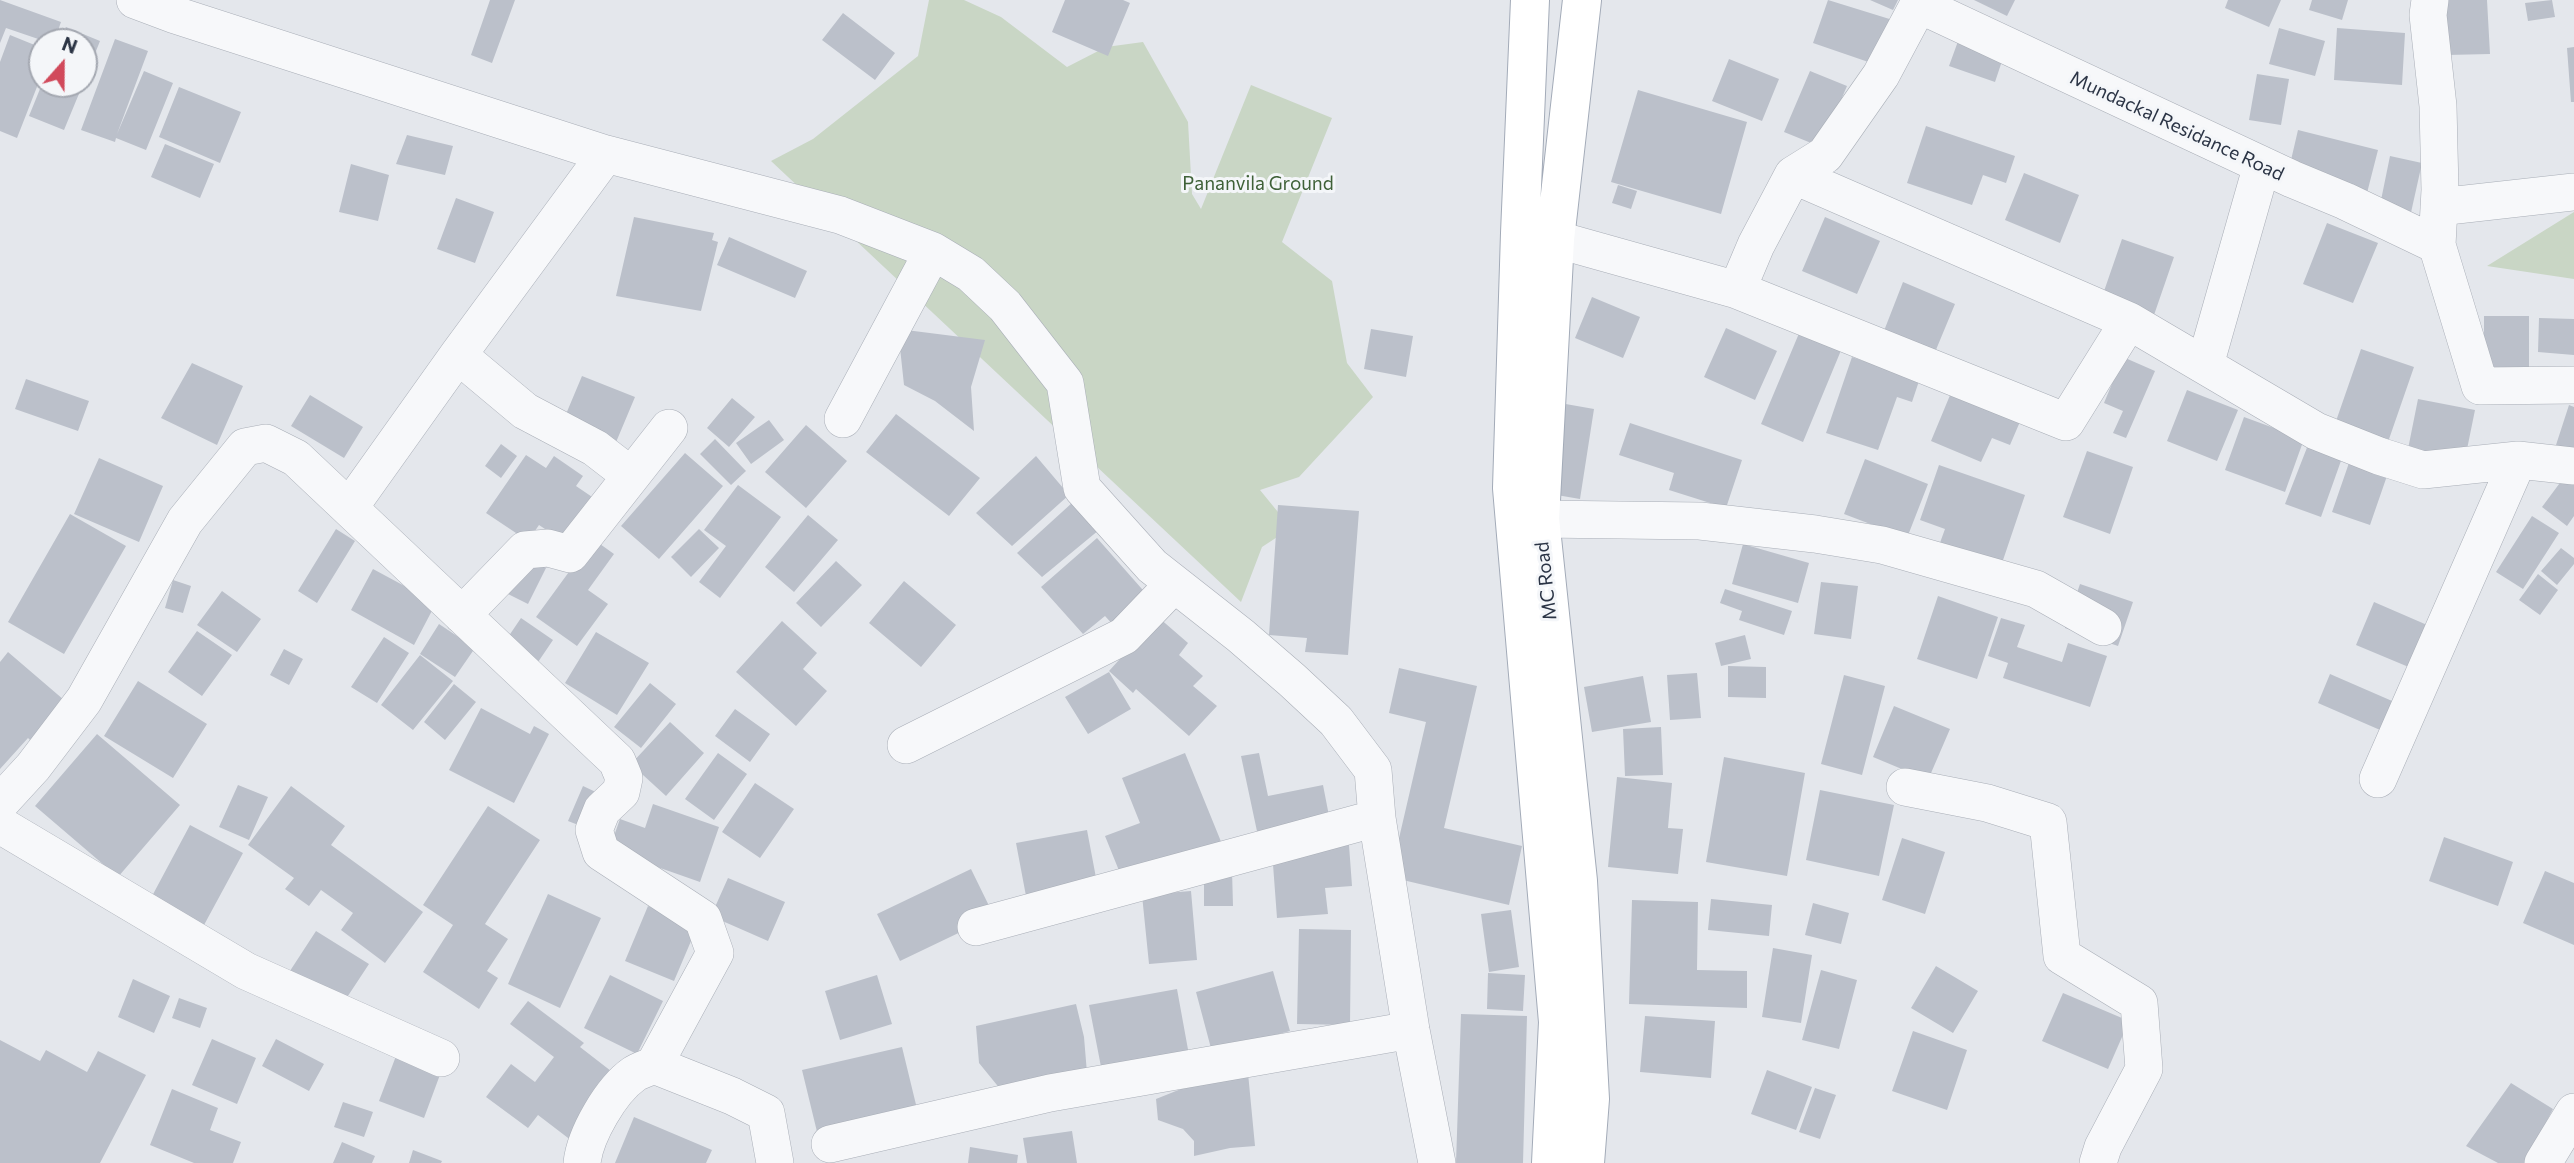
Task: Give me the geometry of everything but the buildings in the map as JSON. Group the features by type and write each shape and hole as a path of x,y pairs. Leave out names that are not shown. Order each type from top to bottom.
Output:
{"main road":[{"name":"MC Road","path":"1530,0 1512,488 1558,1022 1551,1163"},
{"name":"MC Road","path":"1582,0 1555,239 1540,519 1578,881 1590,1099 1585,1163"}],"street":[{"path":"135,0 179,8 606,155 841,215 933,251 971,274 1005,306 1065,383 1082,488 1152,566 1241,636 1336,721 1373,770 1377,818 1411,1030 1437,1163"},
{"path":"2430,0 2428,15 2438,106 2437,245 2480,386 2574,385"},
{"path":"1737,290 1756,245 1793,174 1825,155 1881,75 1919,2"},
{"name":"Mundackal Residance Road","path":"1919,2 2437,245"},
{"path":"349,508 606,155"},
{"path":"2205,365 2262,165"},
{"path":"1793,174 2129,321 2316,431 2379,456 2423,470 2518,460 2574,466"},
{"path":"2439,207 2574,192"},
{"path":"1555,239 1737,290 2066,422 2129,321"},
{"path":"843,419 933,251"},
{"path":"458,355 525,411 595,448 630,475"},
{"path":"462,615 524,550 548,548 570,554 669,428"},
{"path":"0,803 33,767 84,699 185,521 245,447 266,443 296,458 617,761 624,778 621,792 602,810 594,831 601,852 703,919 715,953 654,1065 634,1074 611,1098 592,1133 582,1163"},
{"path":"2378,779 2518,460"},
{"path":"1540,519 1700,521 1815,534 1882,545 2036,589 2103,627"},
{"path":"906,745 1124,636 1174,584"},
{"path":"1905,787 1987,803 2048,822 2062,956 2139,1003 2144,1069 2103,1147 2098,1163"},
{"path":"976,927 1377,818"},
{"path":"0,825 112,889 246,971 440,1058"},
{"path":"830,1144 1050,1093 1411,1030"},
{"path":"654,1065 732,1096 766,1113 775,1163"},
{"path":"2543,1163 2574,1112"}],"green space":[{"name":"Pananvila Ground","path":"929,0 964,0 1001,17 1067,67 1106,47 1143,42 1188,122 1192,194 1201,209 1251,85 1332,118 1282,242 1332,281 1347,363 1373,397 1299,477 1260,490 1291,528 1262,547 1241,602 771,161 813,139 918,56"},
{"path":"2574,212 2574,279 2487,266"}]}
